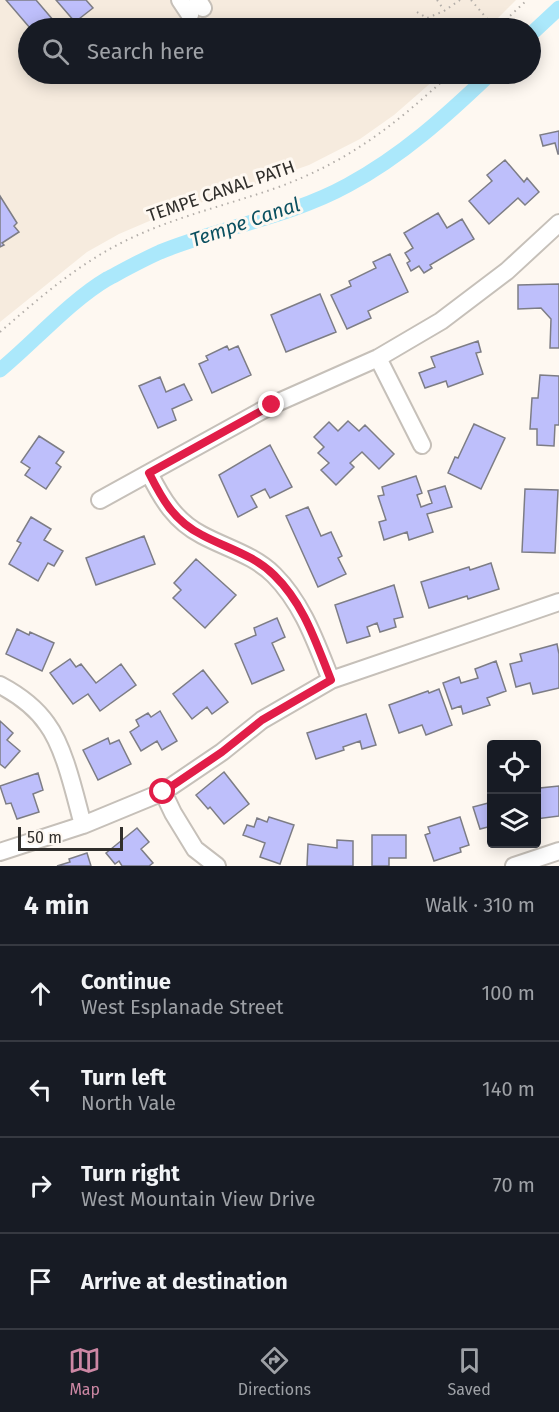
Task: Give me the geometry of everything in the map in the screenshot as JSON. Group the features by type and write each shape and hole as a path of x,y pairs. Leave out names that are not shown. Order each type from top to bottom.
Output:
{"street":[{"path":"180,0 197,8"},
{"path":"100,500 272,405 378,358 441,321 507,271 559,223"},
{"path":"378,358 422,445"},
{"path":"149,473 163,501 180,519 200,534 249,556 274,574 296,601 310,628 331,680"},
{"path":"0,852 83,825 163,792 222,752 262,720 331,680 559,602"},
{"path":"0,685 27,704 47,724 59,747 83,825"},
{"path":"163,792 195,849 217,866"},
{"path":"514,866 559,851"}],"path":[{"path":"437,0 444,11"},
{"path":"417,12 427,18 444,11 460,0"},
{"path":"471,0 487,18"},
{"path":"507,18 527,0"},
{"name":"TEMPE CANAL PATH","path":"0,332 90,260 122,242 166,223 276,188 311,174 349,154 386,130 439,84"}],"shaded area":[{"path":"0,0 516,0 498,18 18,18 18,84 430,84 394,115 360,139 309,165 154,219 119,234 87,252 0,322"}],"building":[{"path":"6,0 36,0 51,18 21,18"},
{"path":"56,0 86,0 93,8 80,18 72,18"},
{"path":"559,131 558,154 555,143 543,146 540,135"},
{"path":"505,160 524,182 527,178 539,192 525,205 518,198 489,224 469,201 492,181 487,175"},
{"path":"0,196 17,223 14,226 19,232 2,243 4,245 0,247"},
{"path":"438,213 447,228 462,219 474,239 430,265 432,268 424,273 419,266 411,271 407,263 410,261 405,253 413,248 404,233"},
{"path":"390,254 408,292 368,311 371,318 347,329 331,295 351,286 349,281 376,268 373,262"},
{"path":"559,284 559,348 550,348 551,319 541,308 518,309 518,285"},
{"path":"320,294 336,332 286,352 271,315"},
{"path":"478,341 481,352 476,353 483,374 448,387 446,381 425,388 419,373 435,367 431,357"},
{"path":"227,346 229,350 238,346 251,375 212,393 199,364 208,360 206,356"},
{"path":"540,375 559,376 559,425 555,425 554,446 537,445 537,429 530,429 532,398 538,398"},
{"path":"160,377 166,392 184,384 192,400 172,409 176,420 158,428 139,386"},
{"path":"348,421 359,431 365,425 394,454 379,469 362,452 350,463 354,467 336,485 321,470 329,463 318,453 324,447 314,437 329,422 338,431"},
{"path":"474,424 505,438 481,489 448,473 455,457 458,458"},
{"path":"39,436 64,452 56,463 61,467 46,489 25,475 30,468 21,462"},
{"path":"270,445 292,487 270,498 265,489 251,496 257,507 238,517 219,475"},
{"path":"416,476 422,493 417,495 421,507 432,503 428,491 445,486 452,507 427,514 433,532 409,540 407,532 384,540 379,522 386,520 378,496 384,495 382,487"},
{"path":"525,489 558,490 555,553 522,552"},
{"path":"308,507 321,536 331,532 342,556 338,558 346,574 318,587 286,516"},
{"path":"31,517 51,529 44,540 63,551 54,566 48,563 38,581 9,564 21,543 17,541"},
{"path":"144,536 155,564 96,585 86,558"},
{"path":"196,559 236,595 205,628 173,598 181,590 174,583"},
{"path":"491,563 499,589 429,608 421,582 469,567 470,570"},
{"path":"394,585 403,617 394,619 396,627 380,632 377,623 367,627 370,636 347,643 335,605"},
{"path":"277,618 285,637 272,643 284,670 252,684 235,644 256,635 254,628"},
{"path":"17,629 54,643 42,671 6,654"},
{"path":"557,644 559,688 533,694 530,683 516,687 510,664 522,661 520,654"},
{"path":"70,659 76,667 81,664 96,683 121,664 136,685 100,711 88,694 73,704 50,673"},
{"path":"496,661 506,691 487,698 490,705 463,714 461,706 452,709 443,683 459,677 461,683 478,678 475,669"},
{"path":"203,670 228,702 212,714 207,707 192,719 173,694"},
{"path":"439,689 452,725 426,735 422,725 399,733 389,705"},
{"path":"160,711 177,741 162,750 157,741 141,751 130,732 139,726 136,720 148,713 151,717"},
{"path":"366,714 376,745 362,749 360,741 343,747 344,750 316,759 307,733"},
{"path":"0,721 13,733 7,740 20,751 5,768 0,764"},
{"path":"108,738 110,744 119,740 131,764 98,780 83,750"},
{"path":"224,772 249,804 224,824 196,795"},
{"path":"38,773 43,790 33,794 39,812 17,819 11,803 6,804 0,786"},
{"path":"559,786 559,816 541,818 541,788"},
{"path":"487,803 487,827 480,829 473,807"},
{"path":"269,817 294,825 280,864 260,857 265,843 243,835 247,825 254,827 257,818 267,822"},
{"path":"460,817 469,845 460,848 461,852 434,861 425,835 430,833 428,827"},
{"path":"137,828 149,842 141,849 153,863 149,866 122,866 119,861 115,864 106,853"},
{"path":"372,835 406,835 406,858 389,858 389,866 372,866"},
{"path":"337,840 353,841 353,866 307,866 308,844 337,848"},
{"path":"87,853 91,866 57,866 70,862 69,859"}],"waterway":[{"name":"Tempe Canal","path":"541,25 559,8"},
{"name":"Tempe Canal","path":"0,370 66,310 107,279 183,243 279,214 348,185 405,148 479,84"}],"route":[{"path":"163,792 222,752 262,720 331,680 310,628 296,601 274,574 249,556 200,534 180,519 163,501 149,473 272,405"}]}
